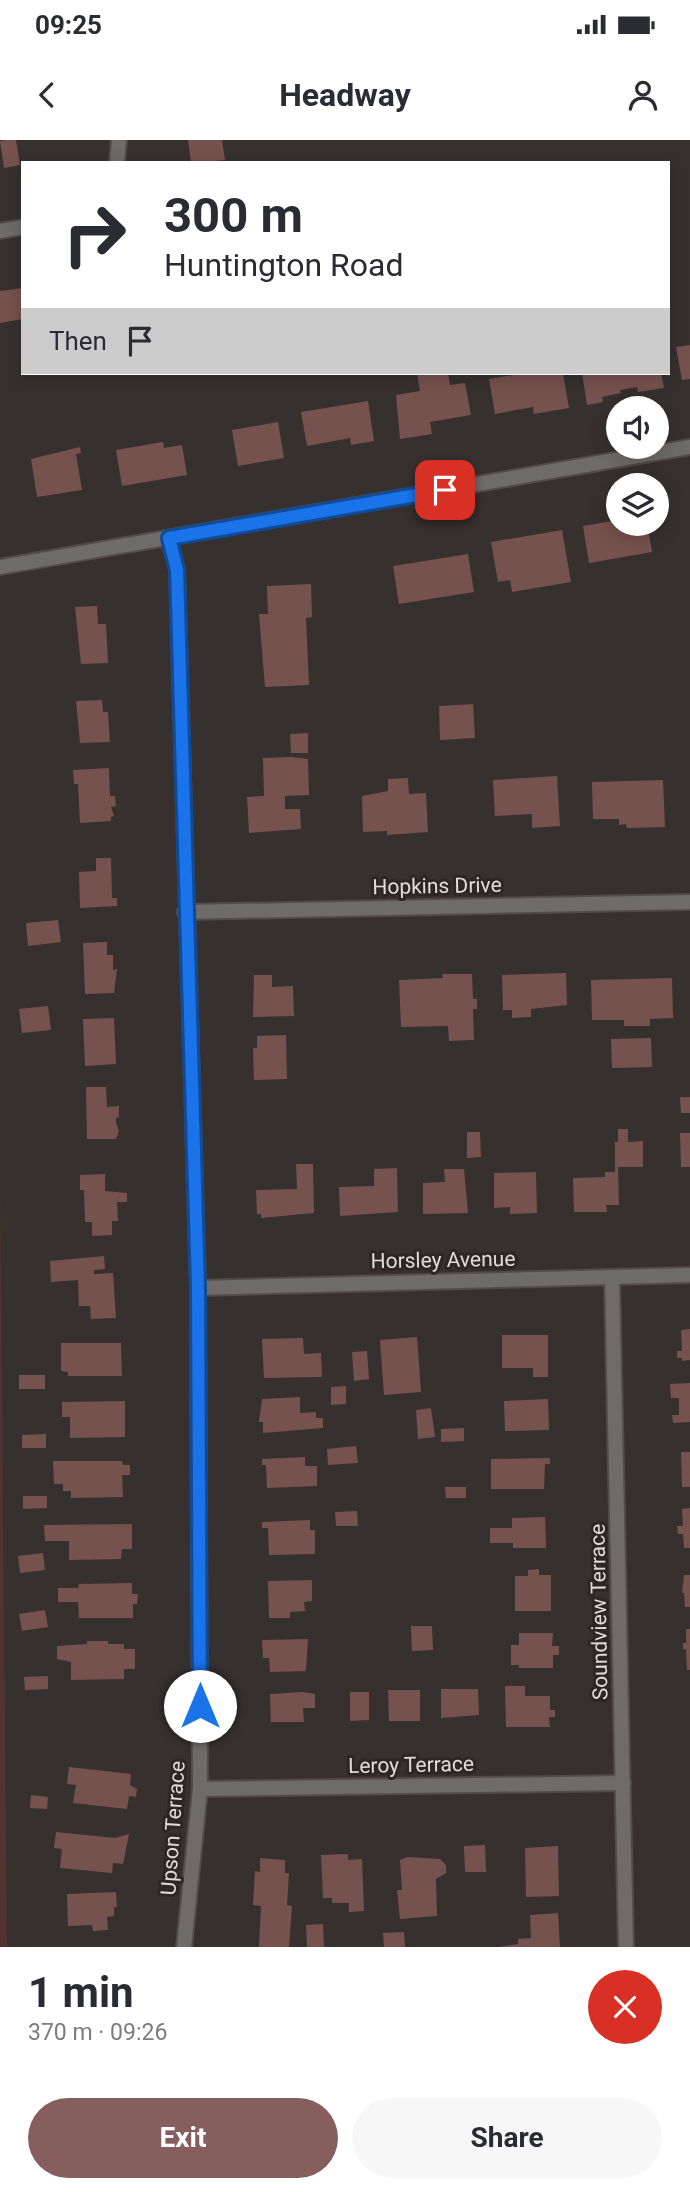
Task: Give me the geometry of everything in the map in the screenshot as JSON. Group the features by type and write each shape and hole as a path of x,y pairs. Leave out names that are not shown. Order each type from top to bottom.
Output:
{"street":[{"path":"117,161 120,140"},
{"path":"0,231 21,227"},
{"path":"0,567 690,447"},
{"name":"Upson Terrace","path":"169,538 177,570 198,1288 200,1789 184,1947"},
{"name":"Hopkins Drive","path":"185,912 690,902"},
{"name":"Horsley Avenue","path":"198,1288 690,1275"},
{"name":"Soundview Terrace","path":"612,1277 626,1947"},
{"name":"Leroy Terrace","path":"200,1789 624,1783"}],"shaded area":[{"path":"0,1174 7,1947 0,1947"}],"building":[{"path":"16,140 20,165 4,168 0,141"},
{"path":"188,140 222,140 225,160 191,161"},
{"path":"21,288 21,319 0,323 0,291"},
{"path":"690,345 690,379 682,380 676,347"},
{"path":"417,375 448,375 450,385 465,383 471,415 430,422 432,434 400,439 396,395 420,391"},
{"path":"514,375 563,375 569,408 534,414 533,407 495,414 489,379"},
{"path":"582,375 661,375 664,388 638,392 637,387 620,390 621,393 602,397 603,402 587,405"},
{"path":"368,401 374,441 351,445 350,438 307,446 301,412"},
{"path":"278,422 284,458 238,466 232,430"},
{"path":"163,442 164,448 182,445 187,475 122,486 116,450"},
{"path":"80,447 81,453 76,454 82,490 37,497 31,459"},
{"path":"606,522 606,536 649,536 652,552 589,563 583,526"},
{"path":"562,530 571,582 512,592 510,580 498,582 491,542"},
{"path":"468,554 474,592 399,604 393,566"},
{"path":"311,584 312,617 306,618 309,685 265,687 259,614 268,614 267,586"},
{"path":"97,606 98,624 106,624 108,663 81,664 75,607"},
{"path":"102,700 103,712 108,712 110,742 80,743 76,701"},
{"path":"473,704 475,738 440,740 439,706"},
{"path":"308,733 308,753 291,753 290,734"},
{"path":"263,758 308,759 309,795 285,796 285,809 300,809 301,829 249,833 247,797 264,796"},
{"path":"109,768 110,796 115,796 116,806 111,807 114,816 111,821 80,823 78,784 74,784 73,770"},
{"path":"557,776 560,826 532,828 532,814 495,816 493,780"},
{"path":"408,778 409,794 426,793 428,832 387,835 387,831 363,832 362,796 388,791 388,779"},
{"path":"663,780 665,827 627,828 626,824 619,825 619,819 593,819 592,782"},
{"path":"96,858 111,858 112,898 117,898 117,906 80,908 79,872 96,871"},
{"path":"58,920 61,942 28,946 26,923"},
{"path":"107,942 107,955 113,955 113,970 117,969 114,993 85,994 83,943"},
{"path":"566,973 567,1005 531,1009 531,1017 512,1018 512,1010 503,1010 502,975"},
{"path":"442,974 472,974 473,999 477,999 477,1009 473,1009 474,1040 449,1041 448,1026 401,1027 399,980 443,978"},
{"path":"254,975 272,975 272,987 293,986 294,1016 253,1017"},
{"path":"672,978 673,1018 650,1019 650,1026 624,1026 624,1020 592,1020 591,980"},
{"path":"48,1006 51,1030 22,1033 19,1009"},
{"path":"114,1018 116,1064 85,1066 83,1019"},
{"path":"286,1035 287,1079 254,1080 253,1048 257,1048 257,1036"},
{"path":"651,1038 652,1067 612,1068 611,1039"},
{"path":"86,1087 106,1087 107,1107 119,1106 116,1122 119,1131 116,1139 87,1139"},
{"path":"680,1097 690,1097 690,1113 681,1113"},
{"path":"618,1129 628,1129 628,1142 643,1141 643,1167 618,1167 619,1205 606,1205 607,1212 574,1212 573,1178 605,1177 605,1172 615,1172"},
{"path":"467,1132 480,1132 481,1157 467,1158"},
{"path":"680,1133 690,1133 690,1167 681,1167"},
{"path":"296,1164 313,1164 314,1213 261,1218 261,1214 257,1214 256,1190 297,1189"},
{"path":"397,1168 398,1212 340,1216 339,1187 374,1186 374,1169"},
{"path":"444,1169 464,1169 468,1213 423,1214 423,1183 445,1182"},
{"path":"536,1172 537,1213 510,1214 510,1207 494,1208 494,1173"},
{"path":"105,1174 105,1191 127,1193 127,1202 117,1202 118,1221 112,1221 112,1235 92,1236 92,1222 85,1222 84,1190 80,1190 80,1175"},
{"path":"104,1256 105,1269 94,1270 94,1274 113,1273 116,1318 91,1319 90,1306 79,1306 78,1280 51,1282 50,1261"},
{"path":"690,1329 690,1360 682,1361 682,1358 677,1358 677,1351 682,1351 681,1330"},
{"path":"502,1335 548,1335 548,1377 533,1377 533,1368 502,1368"},
{"path":"417,1337 421,1392 384,1395 380,1340"},
{"path":"303,1338 304,1354 321,1353 322,1377 264,1378 262,1339"},
{"path":"61,1343 121,1343 122,1376 68,1376 68,1372 61,1371"},
{"path":"367,1351 369,1379 354,1381 352,1352"},
{"path":"19,1375 45,1375 45,1389 19,1389"},
{"path":"690,1383 690,1422 673,1423 672,1415 679,1415 679,1398 671,1398 670,1384"},
{"path":"346,1386 346,1404 331,1405 331,1387"},
{"path":"300,1397 300,1413 316,1412 316,1418 323,1418 323,1428 263,1433 263,1422 259,1422 262,1399"},
{"path":"548,1399 549,1430 505,1431 504,1401"},
{"path":"125,1401 125,1437 70,1438 70,1417 62,1417 62,1402"},
{"path":"431,1408 435,1437 418,1439 416,1410"},
{"path":"464,1428 464,1441 441,1442 441,1429"},
{"path":"46,1434 46,1448 22,1448 22,1435"},
{"path":"356,1446 358,1463 328,1465 327,1449"},
{"path":"681,1452 690,1452 690,1487 682,1487"},
{"path":"305,1457 305,1466 317,1466 317,1486 267,1488 266,1465 262,1465 262,1459"},
{"path":"550,1458 550,1464 545,1464 544,1489 491,1489 491,1459"},
{"path":"53,1461 122,1461 123,1465 130,1465 130,1475 122,1475 123,1497 71,1498 71,1491 63,1491 63,1484 54,1484"},
{"path":"445,1487 466,1487 466,1498 446,1498"},
{"path":"23,1496 47,1496 47,1508 23,1509"},
{"path":"690,1508 690,1548 684,1548 683,1534 678,1534 677,1526 683,1526 682,1509"},
{"path":"357,1511 358,1526 336,1526 335,1512"},
{"path":"545,1517 546,1548 513,1548 513,1543 490,1543 490,1528 512,1528 512,1518"},
{"path":"310,1520 310,1530 315,1530 315,1554 269,1555 268,1528 262,1528 262,1522"},
{"path":"132,1524 132,1549 122,1549 121,1559 69,1560 69,1541 45,1541 44,1525"},
{"path":"43,1553 45,1570 20,1573 18,1556"},
{"path":"539,1569 539,1575 551,1575 551,1611 515,1611 515,1576 528,1576 528,1570"},
{"path":"684,1575 690,1575 690,1607 685,1607 682,1593"},
{"path":"312,1580 312,1601 304,1602 305,1611 290,1612 290,1618 269,1618 268,1581"},
{"path":"132,1583 132,1594 138,1594 137,1604 133,1604 133,1618 79,1618 78,1602 58,1602 58,1588 78,1588 79,1584"},
{"path":"45,1610 48,1627 22,1631 19,1614"},
{"path":"411,1626 432,1626 433,1650 412,1651"},
{"path":"686,1629 690,1629 690,1670 687,1670 686,1649 683,1649"},
{"path":"519,1633 553,1633 552,1646 559,1646 559,1655 553,1655 553,1668 519,1668 519,1665 511,1665 511,1645 519,1645"},
{"path":"308,1639 306,1671 270,1672 269,1658 263,1658 262,1640"},
{"path":"87,1641 108,1641 108,1644 124,1644 124,1649 135,1649 135,1669 124,1669 124,1679 71,1680 71,1662 57,1659 57,1646 87,1644"},
{"path":"48,1676 48,1689 25,1690 24,1677"},
{"path":"505,1686 525,1686 525,1696 550,1696 550,1710 555,1710 555,1717 549,1717 550,1727 506,1727"},
{"path":"441,1689 478,1689 479,1715 441,1718"},
{"path":"388,1690 420,1690 420,1721 389,1721"},
{"path":"350,1692 369,1692 369,1720 350,1721"},
{"path":"270,1694 315,1694 315,1708 303,1708 304,1722 271,1722"},
{"path":"69,1767 131,1774 130,1785 137,1789 136,1797 129,1796 127,1809 73,1803 76,1785 67,1784"},
{"path":"31,1795 48,1797 47,1809 30,1808"},
{"path":"56,1832 115,1838 129,1834 123,1864 113,1863 112,1873 60,1868 62,1849 54,1848"},
{"path":"485,1845 486,1872 465,1872 464,1846"},
{"path":"558,1846 559,1896 526,1897 525,1848"},
{"path":"348,1854 348,1860 362,1859 364,1911 349,1912 349,1903 332,1903 332,1898 323,1898 321,1855"},
{"path":"407,1857 440,1859 446,1865 446,1873 436,1879 437,1916 400,1919 397,1890 402,1890 400,1860"},
{"path":"260,1858 285,1860 285,1873 289,1873 287,1905 292,1906 289,1947 259,1947 261,1906 253,1905 255,1871 260,1872"},
{"path":"116,1892 117,1907 114,1907 114,1916 107,1917 108,1930 93,1931 92,1925 68,1926 67,1894"},
{"path":"558,1913 560,1947 498,1947 518,1944 518,1939 531,1938 530,1915"},
{"path":"323,1924 324,1947 307,1947 306,1925"},
{"path":"404,1932 405,1947 384,1947 383,1933"}],"route":[{"path":"200,1706 198,1288 177,570 169,538 445,490"}]}
